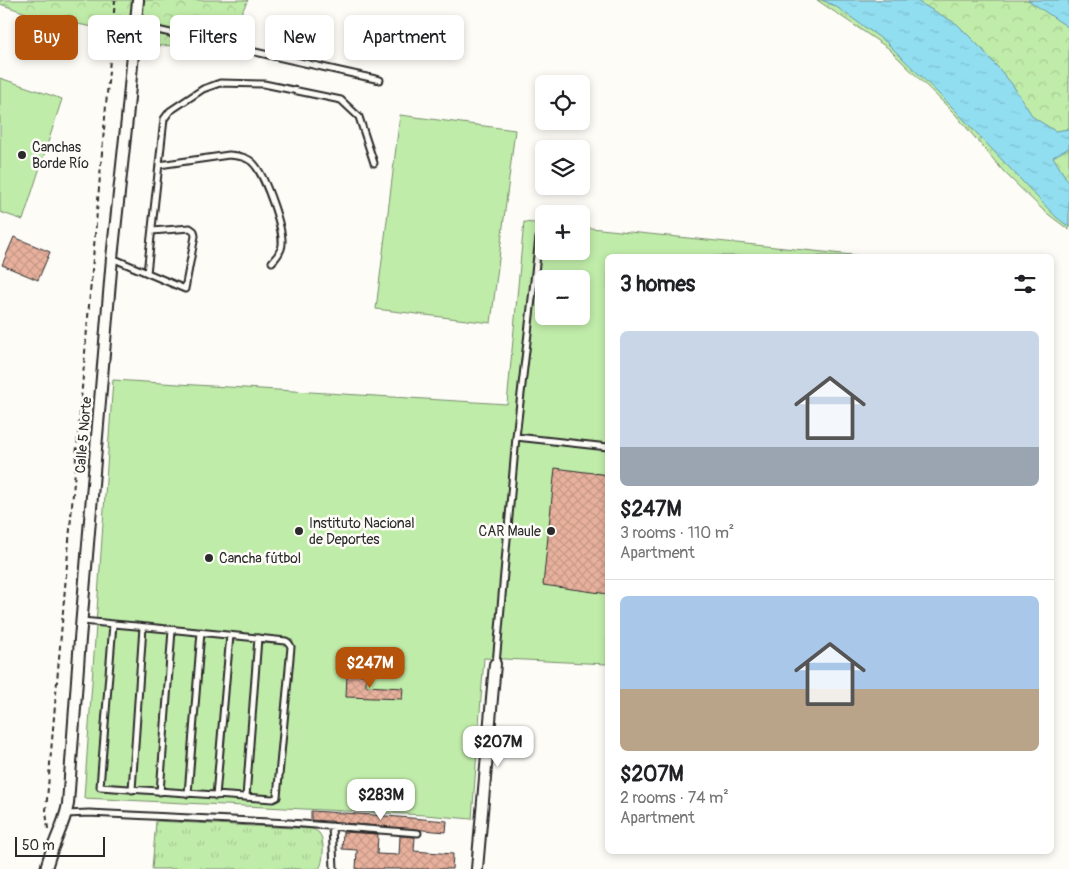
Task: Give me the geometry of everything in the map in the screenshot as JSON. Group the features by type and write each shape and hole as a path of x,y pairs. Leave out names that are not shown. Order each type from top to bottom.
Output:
{"street":[{"name":"Calle 5 Norte","path":"136,15 138,0"},
{"name":"Calle 5 Norte","path":"46,869 64,821 69,796 81,621 112,258 132,60"},
{"path":"476,869 496,664"}],"lane":[{"path":"160,30 380,80"},
{"path":"147,273 164,119 170,111 203,89 220,84 264,84 341,100 359,117 374,163"},
{"path":"159,165 229,155 248,159 254,164 261,173 273,202 281,235 281,249 272,262"},
{"path":"112,258 185,289 195,236 194,231 190,228 152,231"},
{"path":"496,664 516,437 536,260"},
{"path":"516,437 605,447"},
{"path":"81,621 286,640 291,647 278,795 276,799 102,788 99,786 113,624"},
{"path":"132,790 143,627"},
{"path":"160,792 172,630"},
{"path":"188,794 201,632"},
{"path":"216,796 230,635"},
{"path":"246,798 258,638"},
{"path":"66,814 114,814 290,823 418,833"},
{"path":"332,826 334,869"}],"path":[{"path":"48,835 46,811 106,93 112,43 114,0"}],"green space":[{"path":"0,0 248,0 240,15 170,15 170,46 160,46 160,15 88,15 88,26 78,24 78,15 32,15 0,4"},
{"path":"817,0 1069,0 1069,230 1044,211 1004,172 955,114 888,48"},
{"name":"Canchas Borde Río","path":"0,78 62,99 23,220 0,212"},
{"path":"400,115 515,130 491,323 376,309"},
{"name":"Instituto Nacional de Deportes","path":"524,222 535,223 535,260 590,260 590,228 843,254 605,254 605,664 484,658 472,819 84,798 113,380 507,404"},
{"path":"156,821 312,829 319,833 322,840 321,866 319,869 152,869"}],"water":[{"path":"822,0 915,0 957,24 983,50 1012,84 1033,117 1055,131 1069,129 1069,148 1053,157 1069,183 1069,227 1056,217 952,107 886,42 835,6"},
{"path":"1028,0 1069,0 1069,28"}],"building":[{"path":"14,237 50,252 38,280 2,265"},
{"path":"555,468 605,475 605,594 543,585"},
{"path":"347,674 366,675 366,686 403,688 402,699 346,697"},
{"path":"311,811 447,821 446,832 311,820"},
{"path":"343,832 378,834 377,854 399,855 400,836 415,837 414,851 453,854 452,869 356,869 357,850 342,849"}],"place":[{"name":"Canchas Borde Río","path":"22,155"},
{"name":"Instituto Nacional de Deportes","path":"299,531"},
{"name":"CAR Maule","path":"551,531"},
{"name":"Cancha fútbol","path":"209,558"}]}
